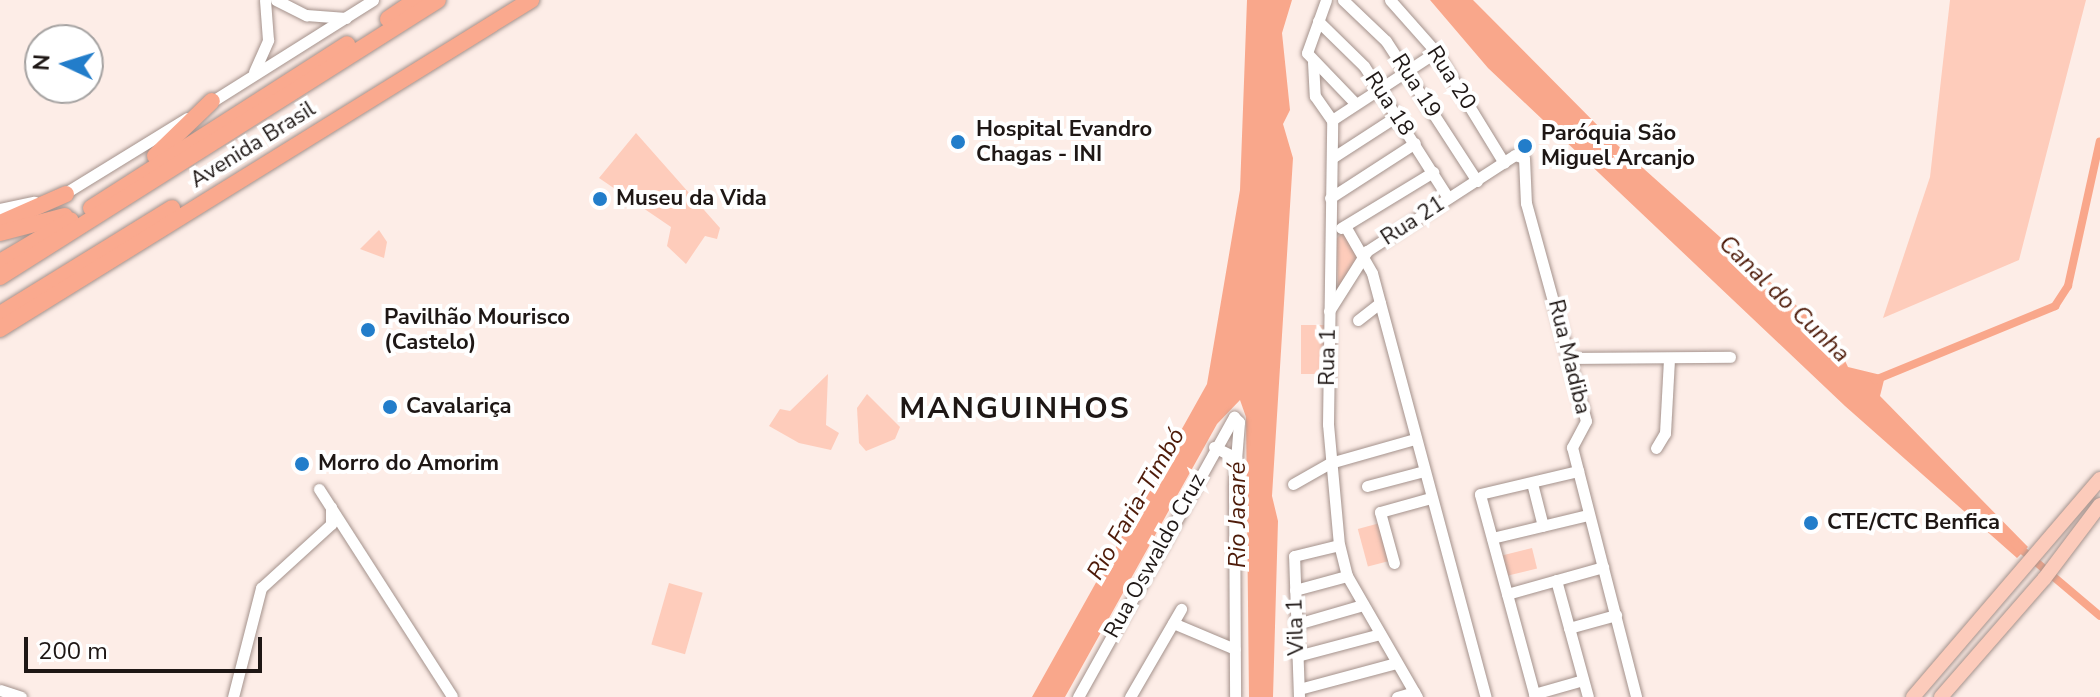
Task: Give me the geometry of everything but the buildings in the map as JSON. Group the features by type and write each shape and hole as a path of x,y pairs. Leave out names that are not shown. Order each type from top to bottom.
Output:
{"highway":[{"name":"Avenida Brasil","path":"0,262 89,209 416,0"},
{"name":"Avenida Brasil","path":"0,277 438,0"},
{"name":"Avenida Brasil","path":"0,314 512,0"},
{"name":"Avenida Brasil","path":"0,331 531,0"},
{"path":"127,182 212,101"},
{"path":"0,223 66,194"},
{"path":"0,233 89,209"}],"main road":[{"path":"1913,697 2100,479"},
{"path":"1941,697 2044,579 2100,505"}],"street":[{"path":"254,72 268,40 265,0"},
{"path":"276,0 306,15 347,18"},
{"path":"0,209 66,194 254,72 373,0"},
{"path":"1326,0 1307,51 1313,62 1355,103"},
{"name":"Rua 19","path":"1343,0 1406,69 1477,181"},
{"name":"Rua 20","path":"1390,0 1436,52 1504,163"},
{"name":"Rua 18","path":"1318,21 1379,87 1448,198"},
{"path":"1313,62 1315,96 1332,120 1436,52"},
{"path":"1332,158 1397,116"},
{"name":"Rua 1","path":"1332,120 1330,463 1339,545 1347,576 1416,694"},
{"path":"1330,198 1415,143"},
{"name":"Rua 21","path":"1329,311 1364,255 1518,154"},
{"name":"Rua Madiba","path":"1518,154 1527,165 1526,203 1571,358 1587,428 1572,443 1636,697"},
{"path":"1330,235 1433,172"},
{"path":"1345,226 1364,255 1380,303 1486,697"},
{"path":"1358,320 1380,303"},
{"path":"1571,358 1730,357"},
{"path":"1656,448 1665,433 1669,358"},
{"name":"Rua Oswaldo Cruz","path":"1078,697 1214,447 1234,417 1239,422 1237,458"},
{"path":"1293,484 1330,463 1415,439"},
{"path":"1214,447 1237,458 1235,697"},
{"path":"1367,486 1424,471"},
{"path":"1578,471 1480,494 1534,695 1583,680"},
{"path":"1532,483 1543,526"},
{"path":"319,489 452,696"},
{"path":"1394,563 1380,512 1431,498"},
{"path":"233,697 261,588 331,524 331,506"},
{"path":"1492,538 1588,515"},
{"name":"Vila 1","path":"1299,693 1294,556 1339,545"},
{"path":"1507,594 1603,567"},
{"path":"1295,590 1347,576"},
{"path":"1556,580 1588,697"},
{"path":"1297,624 1363,605"},
{"path":"1130,697 1181,609"},
{"path":"1569,628 1616,615"},
{"path":"1173,623 1235,649"},
{"path":"1297,656 1380,634"},
{"path":"1299,693 1396,663"},
{"path":"0,690 21,697"},
{"path":"1397,697 1416,694"}],"shaded area":[{"path":"1950,0 2086,0 2019,260 1883,318 1930,177"},
{"path":"636,133 720,228 717,239 705,236 686,264 667,246 671,227 599,178"},
{"path":"379,230 387,242 384,258 360,249"},
{"path":"1343,232 1358,255 1338,291 1337,238"},
{"path":"1301,325 1325,325 1325,374 1301,374"},
{"path":"828,374 826,425 839,433 831,450 799,443 769,426 780,409 790,411"},
{"path":"867,394 900,427 895,439 866,451 859,443 857,408"},
{"path":"1380,523 1390,561 1368,567 1358,529"},
{"path":"1532,548 1537,568 1504,577 1499,556"},
{"path":"669,583 703,593 685,654 651,645"}],"water":[{"path":"1247,0 1292,0 1282,33 1290,110 1283,124 1293,158 1272,496 1278,521 1273,697 1249,697 1246,417 1240,400 1217,424 1065,697 1032,697 1207,384 1240,190"},
{"name":"Canal do Cunha","path":"1430,0 1473,0 1615,143 1835,340 1848,367 1885,376 1880,396 2028,547 2017,558 1845,406 1488,68"}],"waterway":[{"path":"1875,380 2055,306 2068,286 2100,141"},
{"name":"Canal do Cunha","path":"2015,544 2100,616"}],"place":[{"name":"Hospital Evandro Chagas - INI","path":"958,142"},
{"name":"Paróquia São Miguel Arcanjo","path":"1525,146"},
{"name":"Museu da Vida","path":"600,199"},
{"name":"Pavilhão Mourisco (Castelo)","path":"368,330"},
{"name":"Cavalariça","path":"390,407"},
{"name":"Morro do Amorim","path":"302,464"},
{"name":"CTE/CTC Benfica","path":"1811,523"}],"district":[{"name":"MANGUINHOS","path":"1015,409"}],"water label":[{"name":"Rio Faria-Timbó","path":"1136,504"},
{"name":"Rio Jacaré","path":"1238,515"}]}
